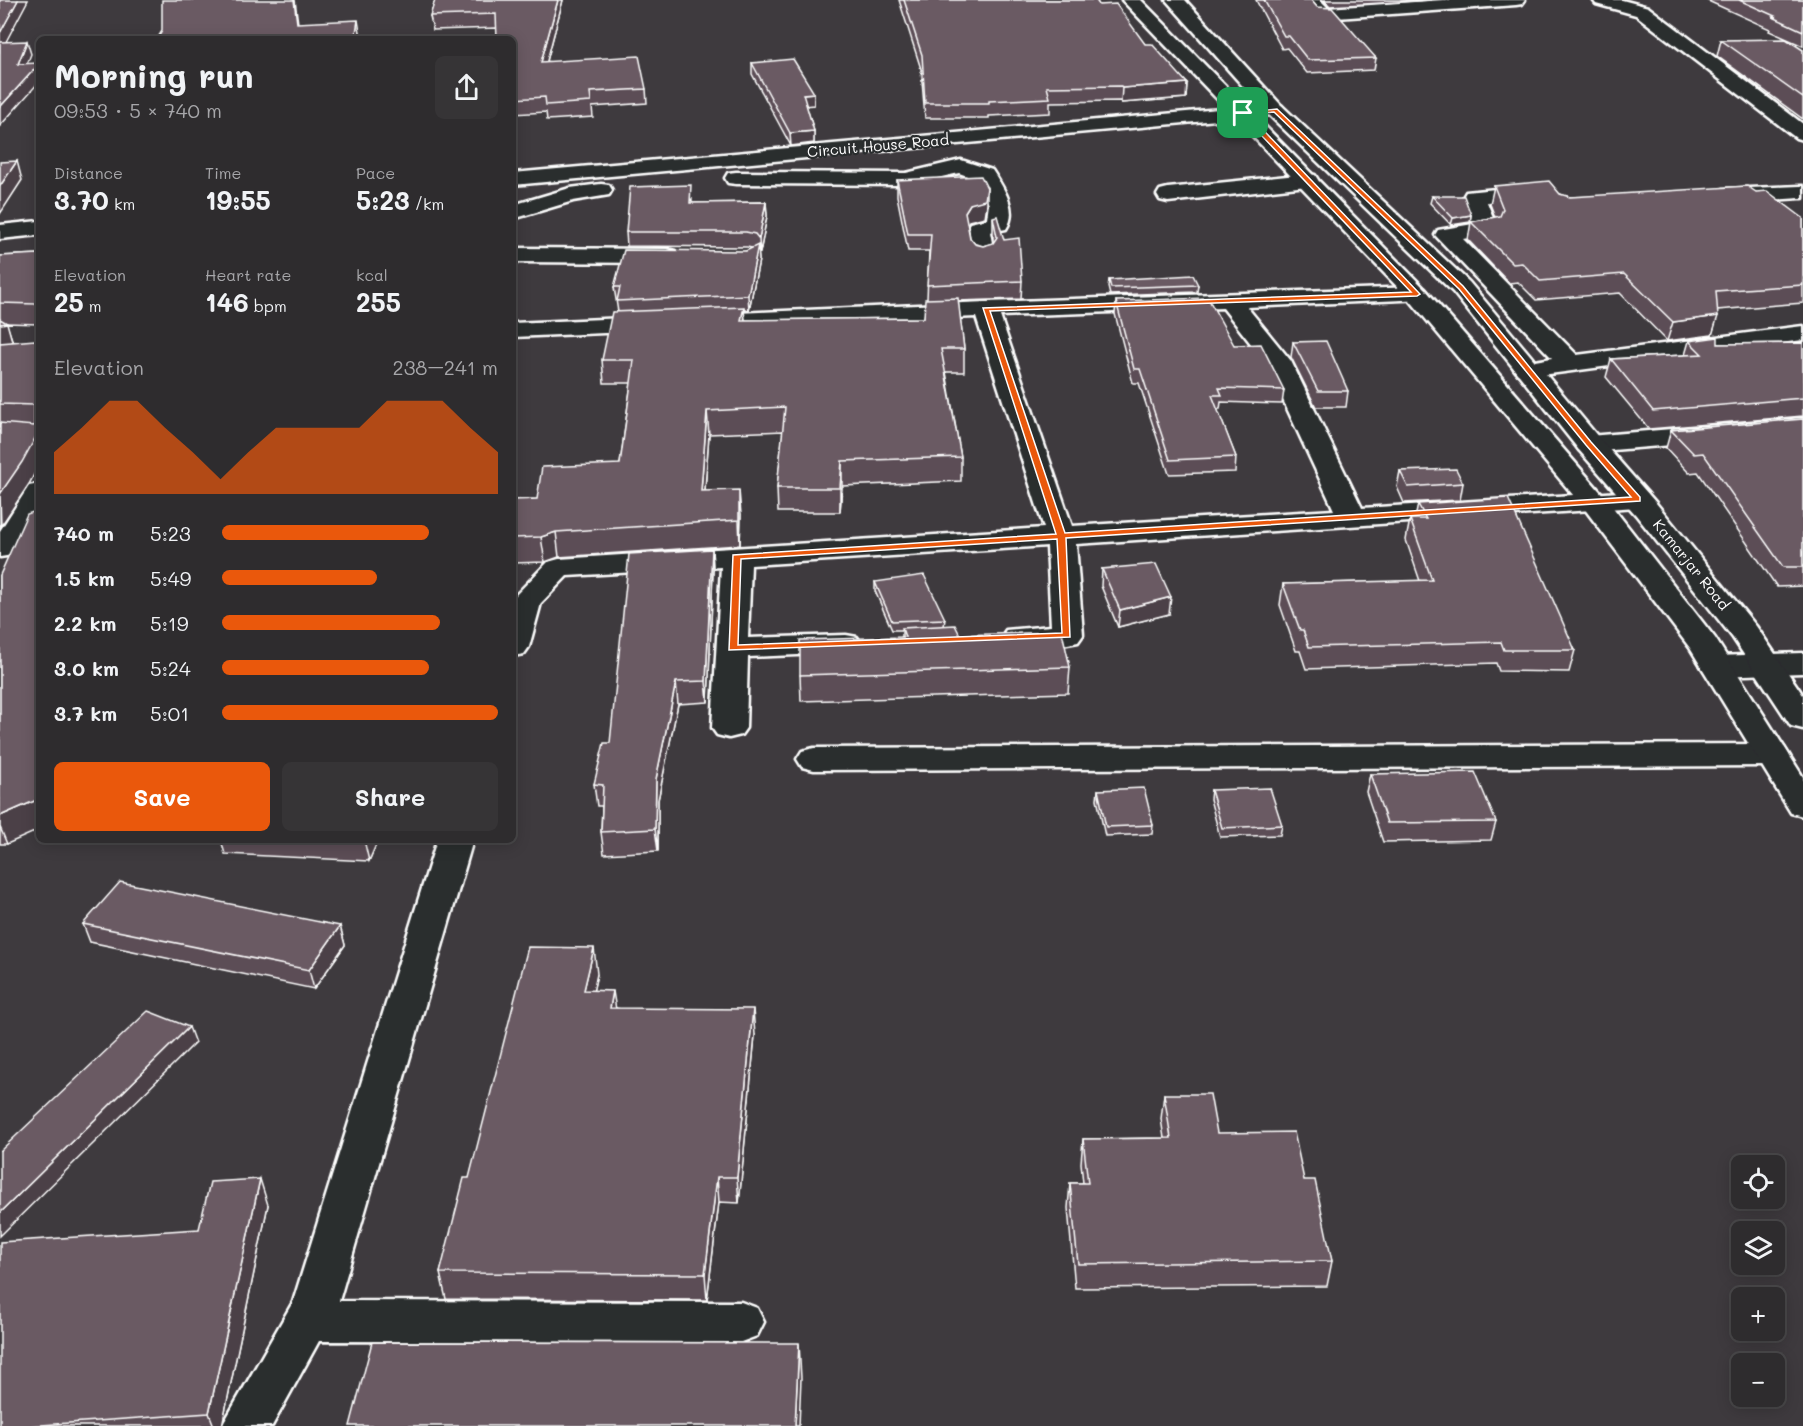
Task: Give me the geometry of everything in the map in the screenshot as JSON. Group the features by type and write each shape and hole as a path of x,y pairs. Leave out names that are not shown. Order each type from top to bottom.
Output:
{"street":[{"path":"1131,0 1417,294 1594,502 1704,645 1803,804"},
{"name":"Kamarjar Road","path":"1175,0 1275,110 1461,287 1745,633 1803,719"},
{"path":"1311,0 1323,15 1516,0"},
{"path":"1602,0 1642,12 1803,134"},
{"name":"Circuit House Road","path":"516,179 1275,110"},
{"path":"956,139 961,166"},
{"path":"516,211 570,195 681,178 906,179 961,166 984,175 1000,204 998,224 978,228 983,254"},
{"path":"1168,195 1307,180"},
{"path":"1707,197 1802,187"},
{"path":"1558,198 1551,190 1474,197 1486,228 1446,235 1571,363"},
{"path":"0,232 36,228"},
{"path":"516,255 688,256"},
{"path":"516,330 986,309 1417,294"},
{"path":"1229,300 1278,361 1352,518"},
{"path":"983,639 1067,635 1061,536 986,309"},
{"path":"1527,369 1803,333"},
{"path":"1589,444 1803,426"},
{"path":"3,549 36,497"},
{"path":"516,637 527,600 559,568 1637,499"},
{"path":"729,728 736,557"},
{"path":"733,648 876,643"},
{"path":"1717,666 1803,663"},
{"path":"814,759 1772,754"},
{"path":"246,1426 314,1307 454,843"},
{"path":"306,1321 741,1322"}],"building":[{"path":"0,0 18,0 0,33"},
{"path":"162,0 294,0 297,23 358,20 355,36 159,36 162,31"},
{"path":"435,0 558,0 541,62 639,56 646,89 590,92 591,102 546,105 545,97 516,99 516,36 497,36 496,14 430,16"},
{"path":"904,0 1096,0 1099,5 1116,4 1145,44 1152,44 1187,83 1122,88 1121,86 1047,87 1050,98 989,101 989,103 925,103 922,55"},
{"path":"1264,0 1311,0 1317,7 1332,8 1376,58 1308,60 1289,36 1284,36"},
{"path":"1739,0 1803,0 1803,31 1773,17 1777,17"},
{"path":"1786,39 1803,50 1803,98 1721,40"},
{"path":"27,41 18,64 36,63 36,67 0,107 0,42"},
{"path":"793,59 814,93 803,94 814,131 790,133 752,63"},
{"path":"17,161 0,186 0,162"},
{"path":"981,176 987,188 985,200 970,204 965,212 970,238 975,244 983,246 993,243 997,237 993,217 997,216 1004,240 1019,238 1022,281 927,285 931,234 908,234 897,180"},
{"path":"1549,181 1560,194 1570,197 1747,186 1756,192 1767,191 1803,218 1803,285 1716,291 1718,316 1673,322 1624,274 1540,281 1522,263 1513,264 1471,222 1500,216 1503,209 1494,186"},
{"path":"691,185 690,203 766,202 759,239 755,234 746,232 626,232 630,187"},
{"path":"1432,196 1464,196 1471,215 1453,218"},
{"path":"758,245 748,295 617,301 620,287 614,287 624,250 746,251"},
{"path":"36,254 36,304 0,303 0,256"},
{"path":"1193,275 1198,285 1111,288 1109,280"},
{"path":"958,298 964,349 941,349 961,457 842,461 840,488 777,488 785,407 707,411 701,491 739,490 739,520 556,532 541,537 516,538 516,500 537,499 542,467 620,464 634,360 602,360 612,312 744,307 741,320 924,318 925,299"},
{"path":"1208,298 1234,345 1261,344 1284,390 1219,388 1222,395 1212,395 1236,457 1170,460 1140,369 1134,369 1116,301"},
{"path":"1718,337 1718,344 1803,343 1803,398 1653,411 1611,359 1702,354 1689,341"},
{"path":"36,341 36,436 0,494 0,423 34,426 34,405 0,404 0,343"},
{"path":"1326,341 1348,391 1318,391 1293,342"},
{"path":"1803,419 1803,567 1783,567 1703,453 1694,454 1671,430"},
{"path":"1456,469 1463,483 1408,487 1400,471"},
{"path":"1508,498 1575,650 1504,650 1501,642 1309,647 1303,630 1300,630 1283,584 1432,580 1410,519 1426,519 1418,504"},
{"path":"36,511 36,800 0,816 0,575 27,514"},
{"path":"712,549 706,681 676,682 656,779 655,829 601,832 603,785 594,784 604,743 610,743 629,554"},
{"path":"1156,564 1171,597 1120,610 1102,569"},
{"path":"924,575 945,619 892,621 875,582"},
{"path":"955,625 960,635 1062,632 1070,667 800,675 800,640 905,637 902,628"},
{"path":"1475,772 1496,822 1387,823 1370,774"},
{"path":"1144,788 1153,825 1106,827 1098,790"},
{"path":"1270,788 1282,825 1222,828 1211,790"},
{"path":"120,882 340,926 309,970 83,924"},
{"path":"528,947 594,948 584,990 613,991 610,1008 753,1009 737,1177 717,1177 705,1274 440,1273 464,1178 469,1178"},
{"path":"148,1011 189,1027 0,1213 0,1151"},
{"path":"1164,1094 1210,1094 1217,1133 1294,1132 1304,1180 1315,1180 1332,1261 1078,1264 1070,1183 1088,1183 1083,1139 1171,1138"},
{"path":"260,1179 209,1413 0,1426 0,1242 199,1229 210,1182"},
{"path":"372,1342 799,1343 795,1426 350,1426"}],"route":[{"path":"1243,113 1275,110 1461,287 1589,444 1637,499 1134,532 1061,536 736,557 733,648 1067,635 1061,536 986,309 1417,294 1243,113"}]}
